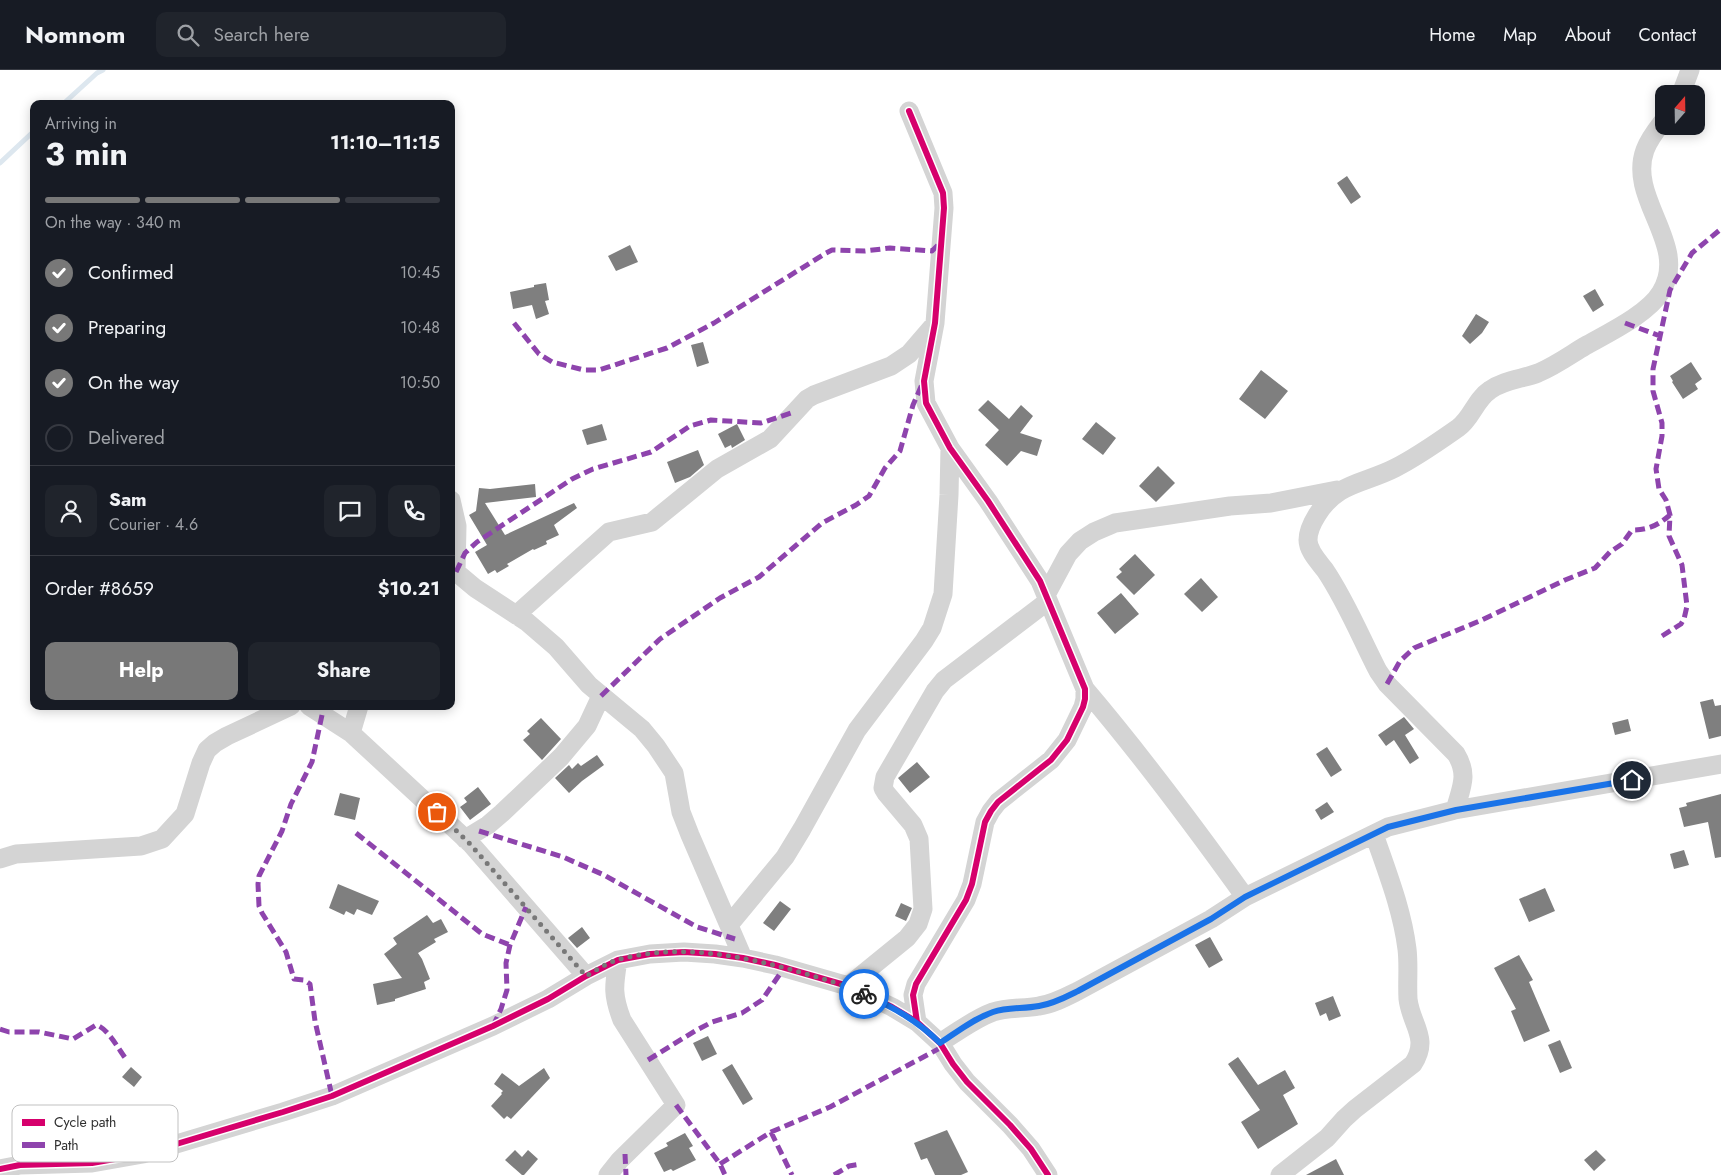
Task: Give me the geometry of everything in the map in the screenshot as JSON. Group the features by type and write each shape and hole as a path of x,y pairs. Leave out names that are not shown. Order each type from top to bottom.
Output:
{"street":[{"path":"1684,85 1690,70"},
{"path":"909,110 943,193 944,208 935,323 924,381 926,403 950,448 1040,581 1085,689 1135,747 1245,897"},
{"path":"848,986 907,938 918,924 924,909 919,839 913,824 883,788 885,777 935,691 944,680 1047,598 1068,554 1080,541 1115,523 1230,506 1271,503 1341,490 1384,474 1406,462 1460,426 1468,418 1478,400 1490,390 1503,383 1549,368 1625,323 1653,302 1662,291 1668,272 1667,248 1642,183 1642,162 1645,150 1655,134"},
{"path":"516,615 609,532 652,522 717,469 770,439 814,395 891,366 902,360 935,323"},
{"path":"729,926 785,857 857,730 932,628 943,594 950,448"},
{"path":"1341,490 1325,502 1310,526 1308,541 1312,553 1331,579 1378,671 1387,684 1456,754 1462,763 1464,774 1456,810"},
{"path":"455,517 457,526 455,557"},
{"path":"455,574 516,615 556,647 589,685 642,729 667,761 674,773 681,812 690,836 743,958"},
{"path":"918,1022 913,995 916,984 966,900 972,884 985,822 998,802 1051,760 1067,740 1083,707 1085,689"},
{"path":"465,839 495,819 561,757 587,726 601,696"},
{"path":"0,859 16,854 141,846 162,839 185,814 201,762 207,750 227,736 282,710"},
{"path":"315,710 351,733 465,839 586,976"},
{"path":"351,733 358,710"},
{"path":"940,1043 968,1024 991,1013 1006,1009 1039,1006 1078,991 1211,919 1245,897 1388,827 1456,810 1721,764"},
{"path":"1280,1175 1327,1138 1355,1109 1413,1064 1419,1055 1421,1040 1410,1006 1408,958 1402,922 1374,834"},
{"path":"178,1143 332,1096 493,1026 548,999 586,976 618,960 650,954 684,952 743,958 848,986 918,1022 940,1043 967,1082 1010,1125 1031,1150 1048,1175"},
{"path":"608,1175 620,1160 676,1105 622,1020 613,989 618,960"},
{"path":"0,1169 20,1165 98,1162"}],"building":[{"path":"1347,176 1361,197 1351,204 1337,183"},
{"path":"630,245 638,262 616,271 608,256"},
{"path":"546,283 549,300 545,301 549,314 536,319 532,305 513,309 510,292"},
{"path":"1595,289 1604,305 1593,312 1583,296"},
{"path":"1476,314 1489,322 1482,333 1470,344 1462,336"},
{"path":"703,342 709,363 697,367 691,345"},
{"path":"1691,362 1702,379 1695,384 1698,389 1683,399 1670,376"},
{"path":"1261,370 1288,391 1265,419 1239,399"},
{"path":"988,400 1009,419 1021,405 1033,416 1020,433 1042,440 1037,456 1021,451 1007,466 985,445 999,430 978,410"},
{"path":"1096,422 1116,438 1103,455 1082,439"},
{"path":"602,424 607,440 587,445 582,430"},
{"path":"737,424 745,440 732,448 731,445 725,448 718,434"},
{"path":"698,450 704,465 690,477 675,483 667,462"},
{"path":"1158,466 1175,483 1156,502 1139,486"},
{"path":"535,484 536,497 485,503 505,535 574,503 577,508 554,525 559,535 546,541 547,544 533,549 507,564 509,566 497,573 495,570 488,574 475,552 487,545 469,515 476,511 479,488 490,489"},
{"path":"1135,554 1155,575 1134,595 1116,577 1122,572 1119,569"},
{"path":"1201,578 1218,597 1202,612 1184,594"},
{"path":"1121,593 1139,614 1115,634 1097,613"},
{"path":"1713,699 1715,706 1721,705 1721,736 1709,739 1700,702"},
{"path":"1404,717 1414,729 1405,735 1419,758 1410,764 1394,740 1386,746 1378,735"},
{"path":"541,718 561,739 542,760 523,740 530,734 527,731"},
{"path":"1628,719 1631,731 1615,735 1612,723"},
{"path":"1327,747 1342,770 1331,777 1316,754"},
{"path":"597,755 604,765 569,793 555,778 569,765 572,769 578,763 581,766"},
{"path":"917,762 930,777 910,793 898,778"},
{"path":"478,787 491,804 470,820 460,807 467,802 464,798"},
{"path":"340,793 360,798 355,820 334,815"},
{"path":"1721,794 1721,857 1715,858 1708,822 1684,827 1679,808 1687,806 1686,803"},
{"path":"1327,802 1334,812 1321,820 1315,810"},
{"path":"1684,850 1689,865 1674,869 1670,854"},
{"path":"338,884 379,901 372,915 357,909 354,915 346,911 344,915 329,908"},
{"path":"1545,888 1555,911 1529,922 1519,899"},
{"path":"780,901 791,909 774,931 763,923"},
{"path":"901,903 912,908 906,921 895,916"},
{"path":"427,915 433,923 441,919 448,932 434,939 436,942 418,953 430,979 424,982 426,989 395,999 395,1001 377,1005 373,984 402,978 384,954 397,944 393,938"},
{"path":"582,927 590,938 577,948 568,938"},
{"path":"1210,937 1223,960 1209,968 1195,945"},
{"path":"1519,955 1533,980 1529,982 1550,1031 1524,1042 1511,1011 1516,1009 1494,968"},
{"path":"1333,996 1341,1016 1329,1021 1326,1013 1320,1016 1315,1003"},
{"path":"708,1036 717,1054 702,1061 693,1043"},
{"path":"1560,1040 1572,1068 1560,1073 1548,1045"},
{"path":"1238,1057 1258,1085 1285,1070 1295,1088 1283,1095 1298,1124 1258,1149 1241,1122 1260,1110 1228,1064"},
{"path":"732,1064 753,1099 743,1105 722,1070"},
{"path":"131,1067 142,1077 134,1087 122,1077"},
{"path":"544,1068 550,1078 511,1119 507,1116 504,1119 491,1106 503,1091 494,1084 502,1073 519,1086"},
{"path":"947,1130 968,1172 961,1175 935,1175 927,1158 921,1160 914,1143"},
{"path":"685,1133 693,1146 689,1148 696,1160 673,1171 671,1169 664,1172 654,1153 668,1146 666,1143"},
{"path":"515,1150 522,1157 528,1150 538,1159 524,1175 505,1160"},
{"path":"1596,1150 1606,1160 1594,1171 1584,1160"},
{"path":"1336,1159 1344,1175 1306,1175"}],"waterway":[{"path":"67,100 97,73 103,70"},
{"path":"0,163 30,135"}],"marked path":[{"path":"1662,636 1681,624 1687,606 1682,565 1669,536 1670,515 1666,500 1659,489 1656,469 1662,436 1662,423 1653,391 1653,369 1670,290 1692,253 1721,229"},
{"path":"514,323 539,354 552,362 584,370 599,370 667,348 714,323 832,250 865,251 890,248 932,251 940,243"},
{"path":"1625,323 1660,336"},
{"path":"601,696 660,639 720,598 759,577 822,523 869,496 885,468 900,451 913,405 923,382"},
{"path":"456,572 465,553 477,542 572,479 593,469 651,452 690,426 711,420 761,423 794,412"},
{"path":"1387,684 1400,661 1414,648 1482,620 1565,580 1595,568 1610,552 1622,544 1632,530 1653,526 1670,515"},
{"path":"322,715 312,762 291,804 282,831 259,876 258,884 259,906 286,952 294,979 304,980 310,984 315,1021 332,1096"},
{"path":"479,831 563,857 604,875 697,927 735,939"},
{"path":"356,833 482,934 510,945"},
{"path":"493,1026 507,990 506,963 510,945 526,907"},
{"path":"648,1060 712,1022 742,1013 762,1000 784,968"},
{"path":"0,1029 9,1032 39,1032 73,1039 96,1025 108,1034 126,1059"},
{"path":"720,1164 771,1132 830,1107 942,1047"},
{"path":"676,1105 720,1164 725,1175"},
{"path":"771,1132 792,1175"},
{"path":"625,1154 626,1175"},
{"path":"834,1175 849,1166 861,1164"}],"cycle path":[{"path":"909,111 943,193 944,208 935,323 924,381 926,403 950,448 988,501 1040,581 1085,689 1083,707 1067,740 1051,760 998,802 985,822 972,884 966,900 916,984 913,995 917,1022"},
{"path":"178,1144 332,1096 493,1026 548,999 586,976 618,960 650,954 684,952 743,958 848,986 892,1007 917,1022 940,1043 967,1082 1031,1149 1048,1175"},
{"path":"0,1169 20,1165 98,1162"}],"way so far":[{"path":"437,812 470,844 586,976 618,960 650,954 684,952 715,954 775,965 848,986 864,994"}],"route":[{"path":"864,994 918,1022 940,1043 968,1024 991,1013 1006,1009 1039,1006 1078,991 1211,919 1245,897 1388,827 1456,810 1512,799 1632,780"}]}
